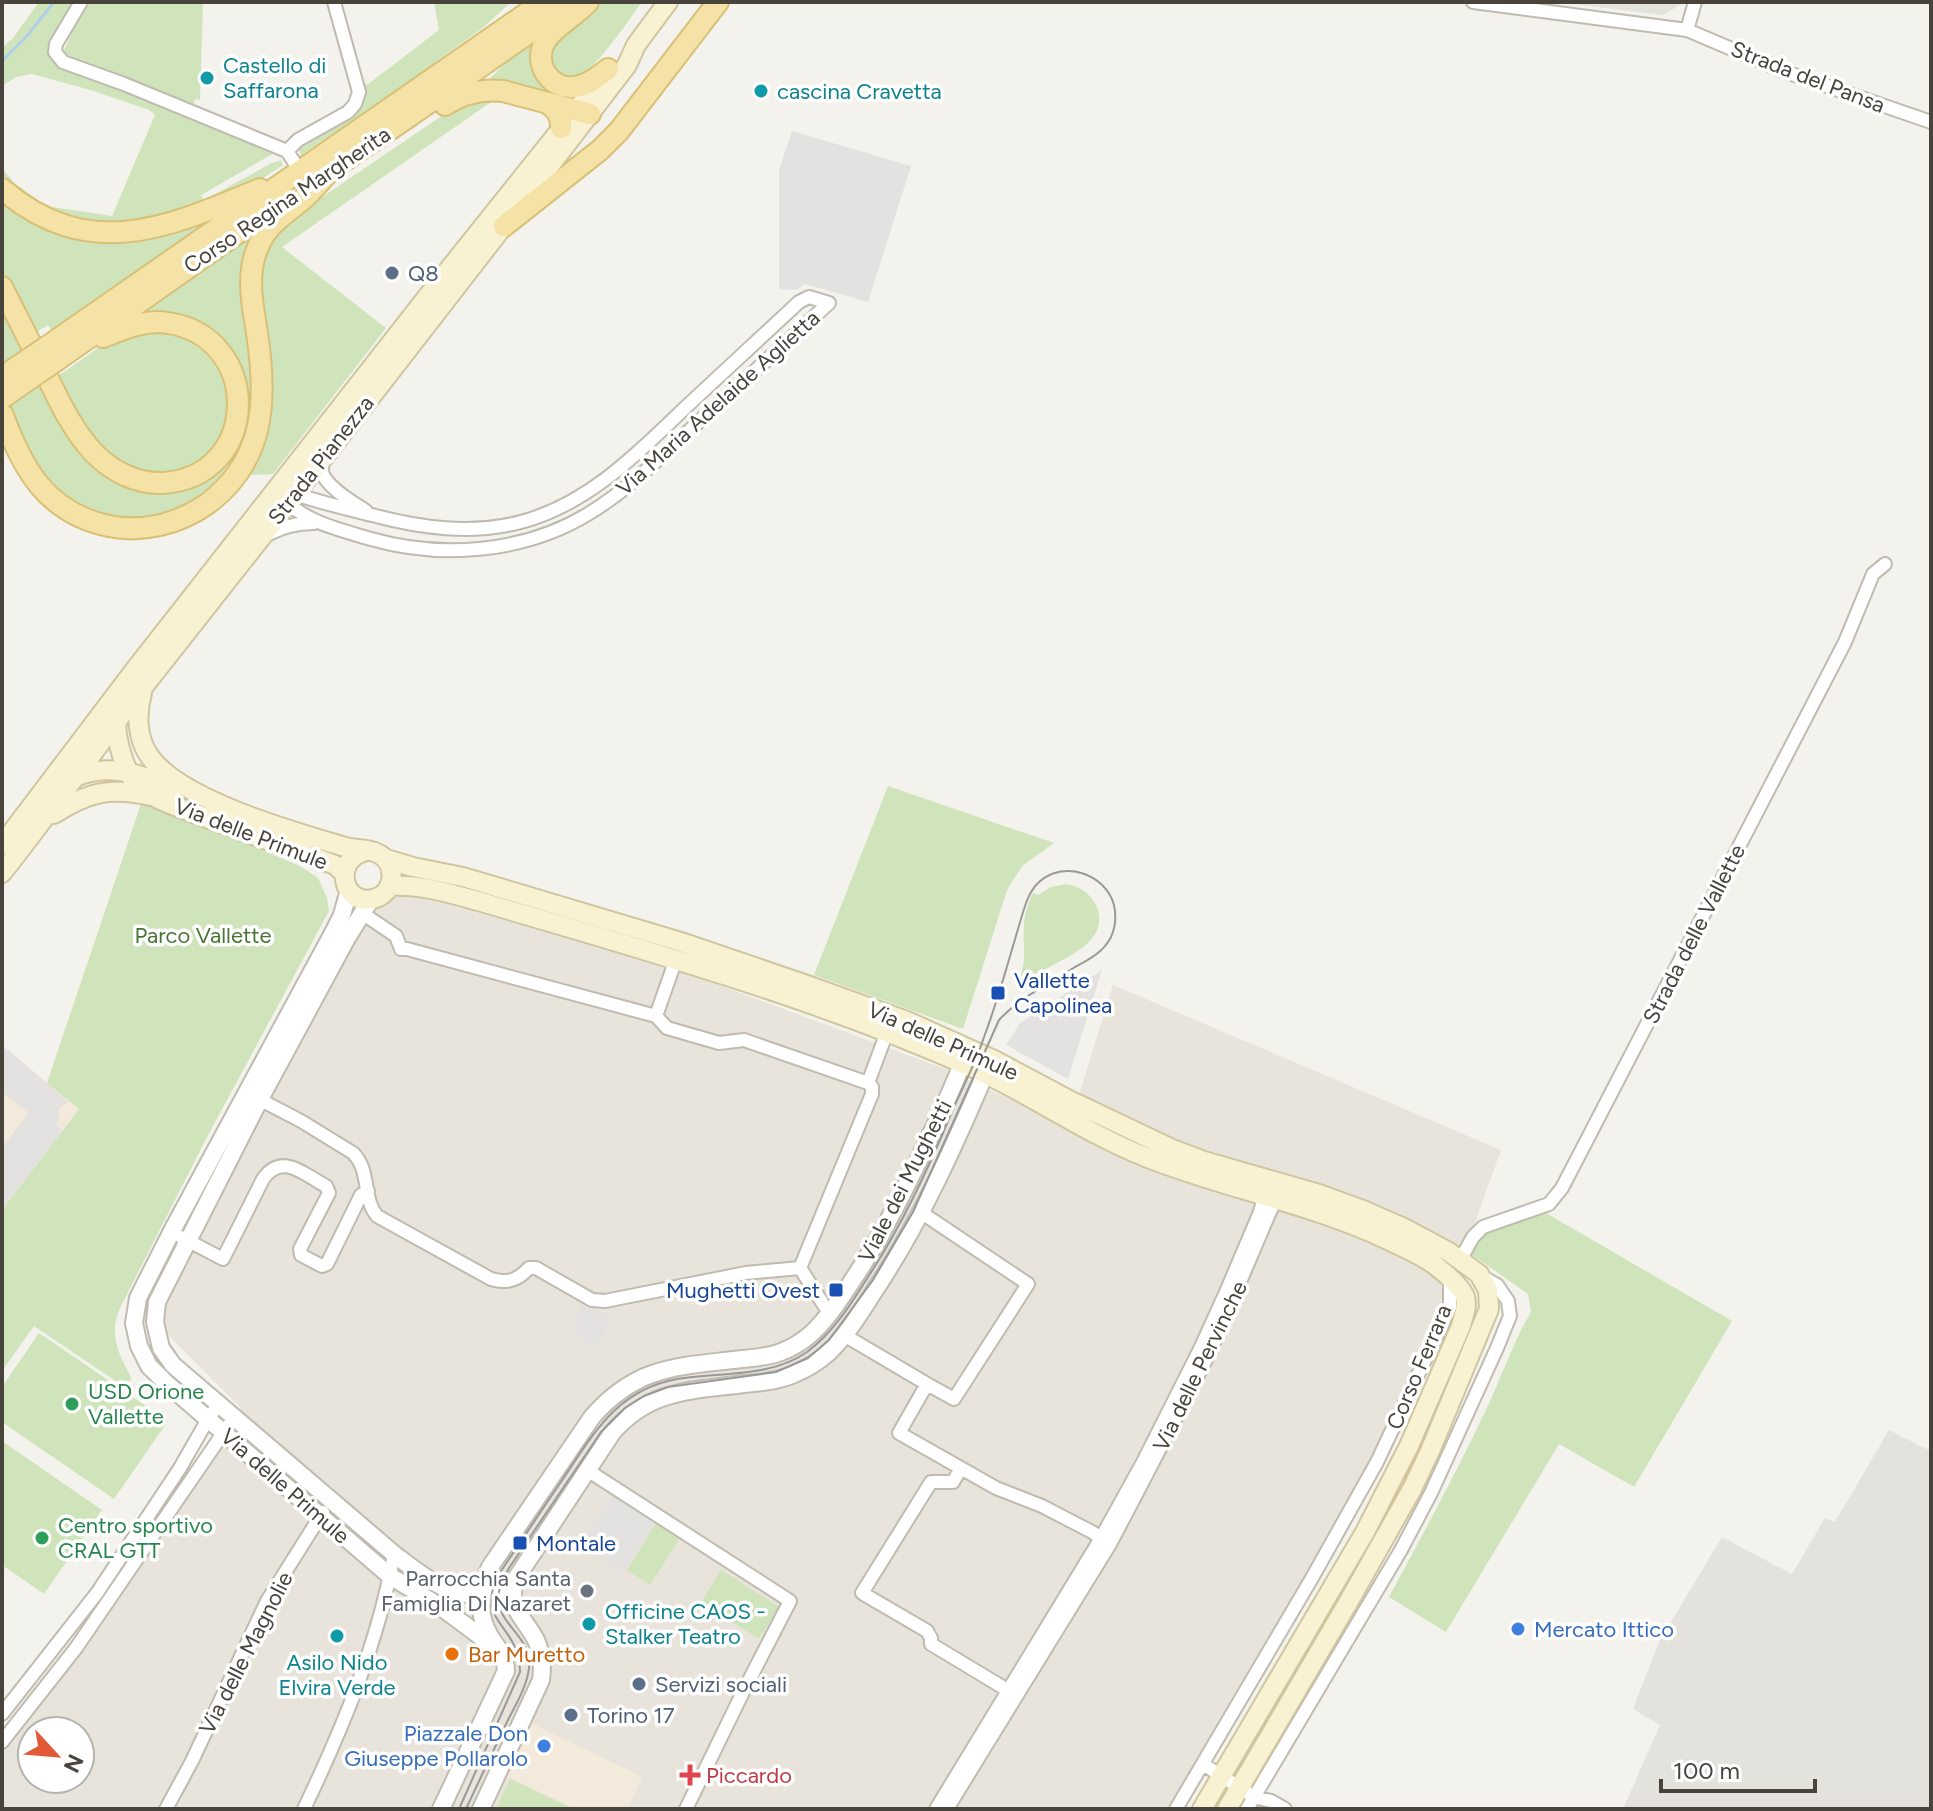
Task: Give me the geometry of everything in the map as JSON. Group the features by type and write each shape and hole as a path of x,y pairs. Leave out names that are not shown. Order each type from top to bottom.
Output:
{"main road":[{"path":"460,60 516,2"},
{"name":"Corso Regina Margherita","path":"2,398 300,171 543,2"},
{"name":"Corso Regina Margherita","path":"2,377 60,351 331,170 573,2"},
{"path":"588,2 548,37 540,56 542,68 551,80 572,88 585,85 608,69"},
{"name":"Strada Pianezza","path":"524,196 561,128 582,112 627,65 636,45 668,2"},
{"path":"504,226 524,196 600,150 619,131 718,2"},
{"name":"Strada Pianezza","path":"2,845 137,667 284,495 460,255 524,196 608,69 636,45"},
{"path":"411,115 434,111 460,96 482,91 503,91 582,112"},
{"path":"547,103 558,113 561,128"},
{"path":"2,413 18,453 39,486 68,510 88,520 120,528 158,526 182,518 212,500 231,480 248,454 262,411 262,362 251,284 255,254 278,218 303,199 331,170"},
{"path":"2,189 47,219 78,230 116,233 173,223 300,171"},
{"name":"Strada Pianezza","path":"2,873 262,537 284,495 322,459 504,226"},
{"path":"2,287 68,419 107,465 142,482 176,481 209,465 232,437 237,422 238,390 233,374 216,348 190,329 156,322 135,325 60,351"},
{"path":"116,724 137,667"},
{"name":"Via delle Primule","path":"144,687 138,707 143,745 160,769 197,794"},
{"name":"Via delle Primule","path":"116,724 117,741 138,786 156,797 245,833 335,865 347,881"},
{"name":"Via delle Primule","path":"76,776 94,771 137,773 251,816 344,847 366,851"},
{"path":"21,820 76,776"},
{"name":"Via delle Primule","path":"45,820 80,798 100,793 122,791 156,797"},
{"path":"366,851 373,851 386,859 392,874 389,886 367,906 347,881 347,863 352,857 366,851"},
{"name":"Via delle Primule","path":"386,859 463,877 678,951 907,1021 990,1067 1080,1126 1143,1157 1199,1177 1363,1210 1402,1227 1479,1274"},
{"name":"Via delle Primule","path":"389,886 443,891 678,951 741,980 887,1032 965,1055"},
{"name":"Via delle Primule","path":"1273,1190 1311,1210 1374,1234 1427,1260 1450,1278"},
{"name":"Corso Ferrara","path":"1227,1809 1247,1792 1430,1451 1486,1320 1488,1290 1479,1274"},
{"name":"Corso Ferrara","path":"1202,1809 1365,1532 1438,1383 1466,1308 1464,1296 1450,1278"}],"street":[{"name":"Corso Regina Margherita","path":"81,2 56,44 55,52 63,62 287,151 300,171"},
{"name":"Corso Regina Margherita","path":"287,151 298,140 348,112 359,92 334,2"},
{"name":"Strada del Pansa","path":"1473,2 1687,30 1786,72 1931,122"},
{"path":"1687,30 1695,2"},
{"name":"Via Maria Adelaide Aglietta","path":"809,297 829,303 635,479 585,515 514,543 464,551 407,547 317,523 303,516 284,495 412,525 464,529 519,523 541,516 566,505 617,470 799,302 809,297"},
{"name":"Via Maria Adelaide Aglietta","path":"322,459 323,472 331,485 372,515"},
{"name":"Via Maria Adelaide Aglietta","path":"262,537 299,523 317,523"},
{"name":"Strada delle Vallette","path":"1460,1260 1473,1237 1483,1227 1549,1204 1562,1188 1845,642 1873,574 1885,564"},
{"name":"Via delle Primule","path":"347,881 342,915 157,1302 155,1322 161,1348 173,1365 213,1412 321,1518 390,1576 441,1607 501,1652"},
{"path":"367,906 396,936 401,949 656,1016 667,1028 719,1043 744,1040 868,1083"},
{"name":"Via delle Primule","path":"213,1412 166,1383 149,1366 139,1346 134,1323 138,1298 171,1232 367,906"},
{"path":"656,1016 678,951"},
{"name":"Via delle Primule","path":"800,1268 872,1094 868,1083 887,1032"},
{"name":"Viale dei Mughetti","path":"501,1652 482,1616 480,1594 483,1580 592,1417 621,1389 643,1376 683,1365 781,1352 811,1334 869,1255 899,1202 965,1055"},
{"name":"Viale dei Mughetti","path":"513,1600 512,1590 517,1575 612,1433 637,1409 666,1395 767,1382 789,1376 827,1354 889,1270 922,1213 990,1067"},
{"path":"253,1096 353,1153 364,1169 372,1209 377,1216 491,1279 511,1281 529,1268 536,1268 592,1300 605,1301 746,1273 800,1268 829,1313"},
{"path":"171,1232 223,1259 269,1170 286,1165 326,1186 329,1193 300,1249 301,1255 322,1266 327,1264 361,1195 368,1191"},
{"name":"Via delle Pervinche","path":"936,1809 1106,1541 1201,1347 1273,1190"},
{"name":"Viale dei Mughetti","path":"844,1335 954,1399 1028,1284 922,1213"},
{"name":"Corso Ferrara","path":"1247,1809 1247,1792 1401,1550 1457,1439 1497,1348 1510,1316 1508,1301 1497,1285 1479,1274"},
{"name":"Corso Ferrara","path":"1176,1809 1377,1462 1450,1307 1450,1278"},
{"path":"927,1384 899,1433 996,1488 1042,1506 1106,1541"},
{"path":"2,1714 97,1593 180,1468 213,1412"},
{"path":"2,1742 109,1602 228,1425"},
{"name":"Via delle Primule","path":"228,1425 328,1498 416,1571 448,1589 465,1594 498,1595 513,1600"},
{"name":"Corso Ferrara","path":"1389,1532 1457,1439"},
{"path":"961,1468 953,1482 931,1482 862,1593 927,1631 931,1644 1012,1693"},
{"path":"587,1470 790,1601 686,1809"},
{"name":"Via delle Magnolie","path":"166,1809 192,1761 267,1601 321,1518 328,1498"},
{"path":"148,1516 161,1525"},
{"path":"304,1809 353,1700 394,1554"},
{"path":"97,1593 109,1602"},
{"path":"481,1809 541,1680 542,1657 513,1600 482,1616"},
{"name":"Via delle Primule","path":"441,1607 465,1615 482,1616"},
{"path":"441,1809 506,1671 501,1652"},
{"path":"38,1669 51,1680"},
{"name":"Via delle Pervinche","path":"947,1809 1012,1693"},
{"path":"1203,1764 1247,1792 1264,1809"},
{"path":"1247,1792 1285,1809"}],"shaded area":[{"path":"1557,2 1685,2 1663,15"},
{"path":"792,131 911,166 868,302 805,284 797,290 779,289 779,170"},
{"path":"401,891 670,967 943,1068 1069,1127 1113,985 1501,1150 1474,1225 1450,1278 1450,1307 1377,1462 1174,1809 2,1809 2,1752 16,1733 16,1795 96,1795 96,1715 29,1715 97,1624 241,1408 167,1334 162,1306 370,911"},
{"path":"1102,970 1068,1079 1006,1045 1020,1023"},
{"path":"2,1045 79,1109 2,1210"},
{"path":"2,1045 69,1102 59,1108 56,1126 63,1130 2,1210 2,1147 29,1113 2,1092"},
{"path":"582,1303 612,1318 596,1348 578,1339 573,1320"},
{"path":"1889,1430 1931,1451 1931,1809 1623,1809 1660,1725 1633,1709 1659,1642 1722,1537 1792,1574 1825,1518 1835,1522"},
{"path":"614,1494 656,1522 623,1573 580,1543"},
{"name":"Piazzale Don Giuseppe Pollarolo","path":"523,1719 642,1777 627,1809 575,1809 498,1772"}],"green space":[{"path":"39,2 77,2 55,33 50,54 54,62 276,152 201,195 204,200 270,164 281,160 283,165 254,184 140,224 71,222 2,182 2,168 14,183 46,206 112,216 155,115 149,110 94,91 32,74 16,77 2,86 2,48"},
{"path":"85,2 203,2 200,100 195,99 193,108 62,55"},
{"path":"434,2 511,2 484,27 435,62 415,82 301,155 301,145 357,110 365,96 349,43 361,80 367,85 439,30"},
{"path":"604,2 642,2 592,67 576,78 563,76 553,61 555,42"},
{"path":"534,44 556,92 554,98 486,82 511,58"},
{"path":"494,100 282,247 386,328 273,474 246,475 257,454 257,287 263,253 278,227 452,109 469,101"},
{"path":"2,198 61,232 228,210 52,331 48,325 32,335 2,271"},
{"path":"263,226 247,307 255,422 230,471 195,505 138,523 88,515 43,484 2,401 2,300 82,447 165,488 237,435 215,341 124,323"},
{"path":"147,328 199,341 226,373 234,411 209,458 176,474 137,473 100,451 55,378 101,346"},
{"path":"888,786 1054,843 1022,866 1007,890 963,1029 814,975"},
{"name":"Parco Vallette","path":"141,804 298,865 318,878 329,911 206,1139 120,1308 115,1336 119,1353 132,1379 123,1386 34,1326 2,1371 2,1210 79,1109 47,1083"},
{"path":"1066,884 1084,891 1096,905 1099,916 1095,935 1071,955 1020,983 1025,917 1033,893 1038,895 1051,887"},
{"path":"1546,1213 1732,1321 1634,1487 1559,1444 1446,1632 1389,1597 1462,1459 1531,1312 1528,1294 1471,1254 1474,1244 1501,1224"},
{"name":"USD Orione Vallette","path":"39,1333 168,1421 114,1499 2,1422 2,1387"},
{"name":"Centro sportivo CRAL GTT","path":"2,1441 102,1510 44,1594 2,1565"},
{"path":"656,1523 680,1538 650,1585 627,1570"},
{"path":"721,1570 779,1607 759,1639 701,1602"},
{"path":"510,1779 574,1809 496,1809"}],"waterway":[{"path":"2,61 54,2"}],"tram line":[{"path":"459,1809 520,1672 518,1655 493,1610 491,1599 495,1584 585,1446 609,1416 638,1393 677,1379 744,1373 777,1366 807,1352 833,1327 881,1257 925,1174 981,1046 1032,891 1049,875 1060,872 1071,871 1093,878 1102,885 1114,905 1111,937 1095,955 1025,998 999,1020 913,1212 873,1280 829,1340 808,1358 776,1372 668,1387 644,1396 625,1408 601,1432 509,1568 500,1586 498,1600 501,1612 528,1654 528,1675 466,1809"}],"place":[{"name":"Castello di Saffarona","path":"207,78"},
{"name":"cascina Cravetta","path":"761,91"},
{"name":"Q8","path":"392,273"},
{"name":"Vallette Capolinea","path":"998,993"},
{"name":"Mughetti Ovest","path":"836,1290"},
{"name":"USD Orione Vallette","path":"72,1404"},
{"name":"Centro sportivo CRAL GTT","path":"42,1538"},
{"name":"Montale","path":"520,1543"},
{"name":"Parrocchia Santa Famiglia Di Nazaret","path":"587,1591"},
{"name":"Officine CAOS - Stalker Teatro","path":"589,1624"},
{"name":"Mercato Ittico","path":"1518,1629"},
{"name":"Asilo Nido Elvira Verde","path":"337,1636"},
{"name":"Bar Muretto","path":"452,1654"},
{"name":"Servizi sociali","path":"639,1684"},
{"name":"Torino 17","path":"571,1715"},
{"name":"Piazzale Don Giuseppe Pollarolo","path":"544,1746"},
{"name":"Piccardo","path":"690,1775"}]}
